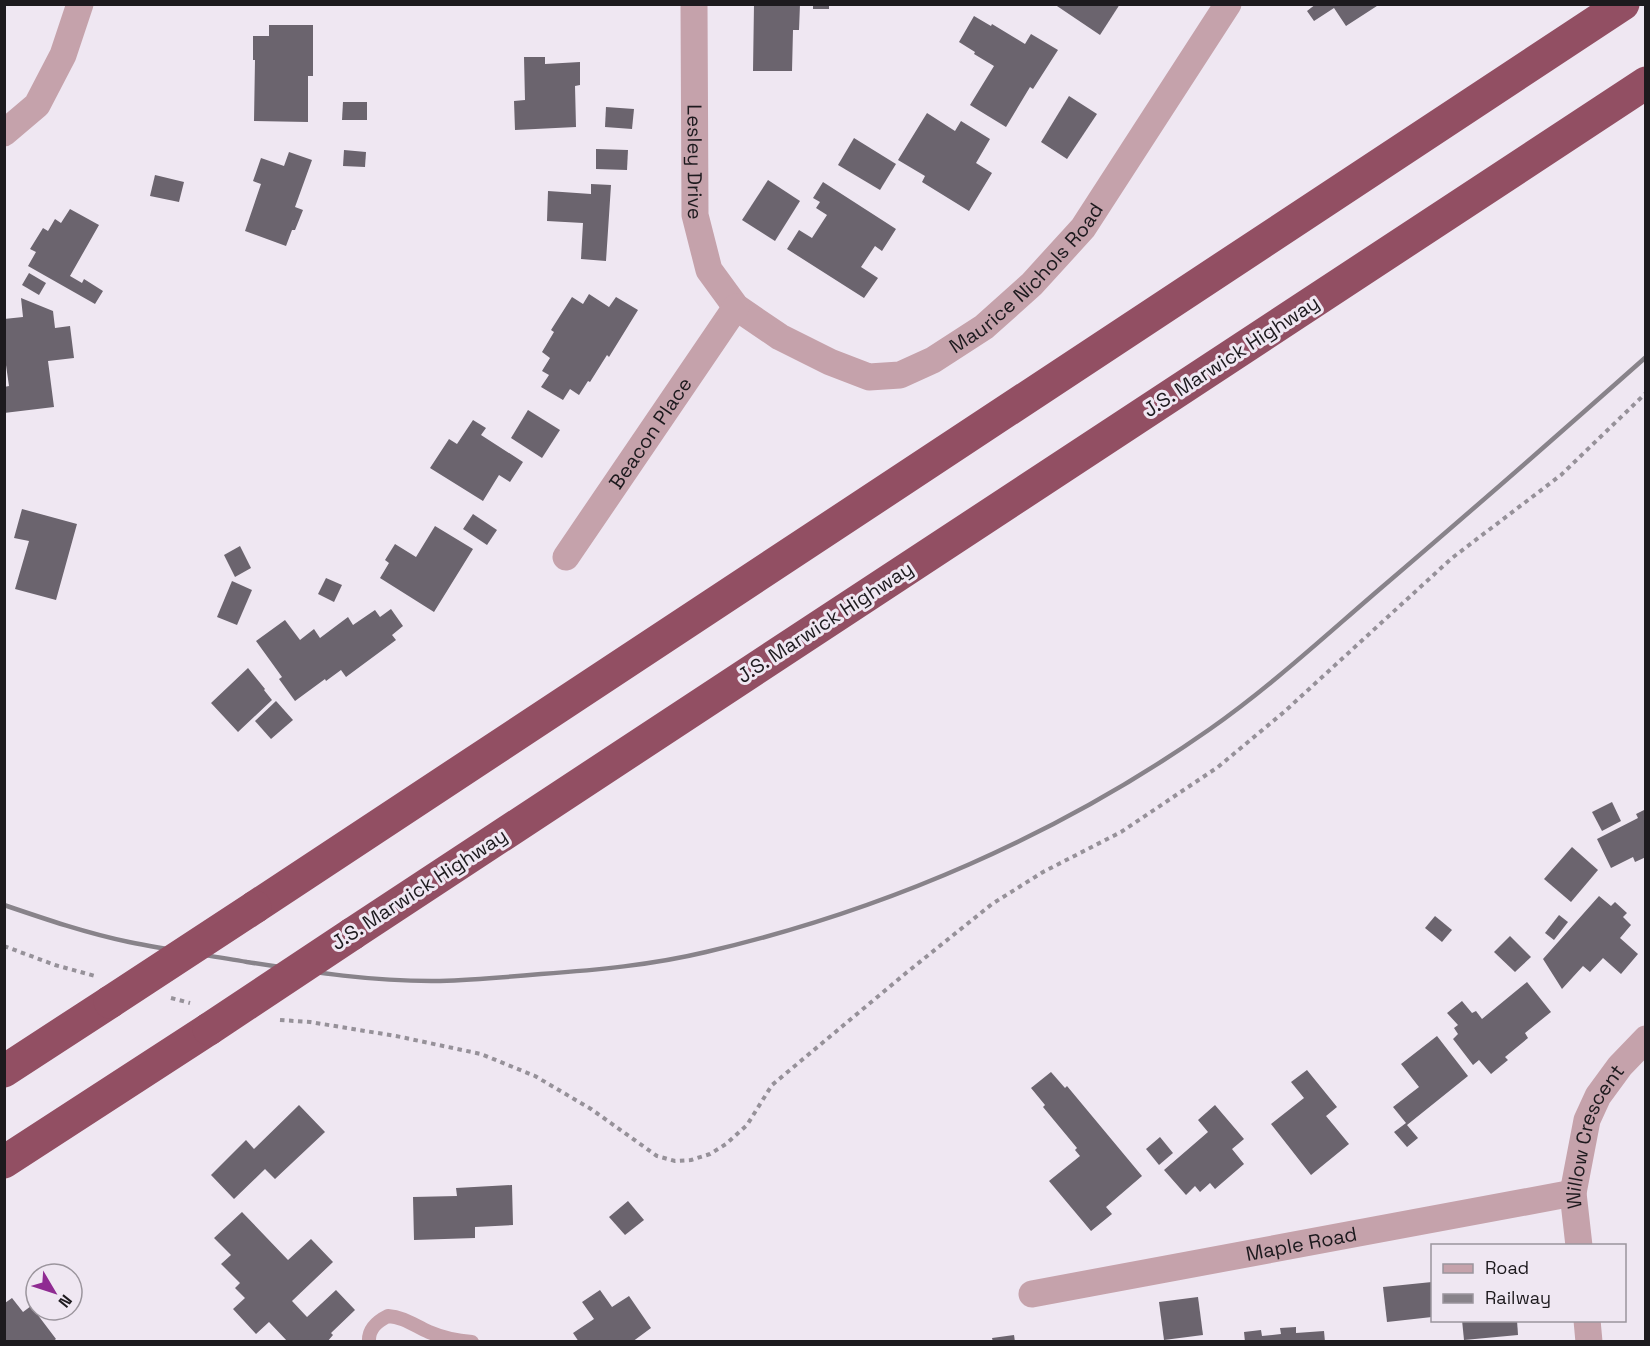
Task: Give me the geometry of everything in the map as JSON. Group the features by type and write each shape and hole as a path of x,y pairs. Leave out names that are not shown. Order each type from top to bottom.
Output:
{"highway":[{"path":"4,1071 105,990 255,907 1623,4"},
{"name":"J.S. Marwick Highway","path":"4,1162 205,1017 352,934 1646,83"}],"street":[{"path":"4,133 36,105 63,55 80,4"},
{"name":"Lesley Drive","path":"694,4 695,215 709,270 735,307"},
{"name":"Maurice Nichols Road","path":"735,307 780,337 830,362 869,377 900,375 933,360 984,327 1032,284 1083,228 1228,4"},
{"name":"Beacon Place","path":"566,557 735,307"},
{"name":"Willow Crescent","path":"1578,1244 1573,1193 1587,1120 1598,1096 1620,1066 1646,1039"},
{"name":"Maple Road","path":"1032,1294 1573,1193"},
{"path":"1587,1322 1589,1341"}],"lane":[{"path":"369,1341 368,1336 372,1328 388,1316 399,1316 429,1332 454,1341 472,1341"}],"path":[{"path":"279,1020 310,1022 396,1036 481,1054 535,1076 591,1109 657,1156 675,1161 691,1160 710,1154 726,1144 747,1125 772,1084 992,904 1043,872 1121,832 1218,767 1284,712 1452,558 1562,474 1646,393"},
{"path":"4,946 55,965 105,990"},
{"path":"166,997 205,1017"}],"building":[{"path":"754,4 800,4 799,30 793,30 792,71 753,71"},
{"path":"813,4 829,4 829,9 813,9"},
{"path":"1054,4 1120,4 1100,35"},
{"path":"1316,4 1380,4 1346,26 1334,8 1314,21 1307,11"},
{"path":"974,16 1025,44 1031,34 1058,50 1033,89 1030,87 1006,127 970,105 994,66 959,42"},
{"path":"269,25 313,25 313,76 308,76 308,122 254,121 253,36 269,36"},
{"path":"524,57 545,57 545,64 580,62 580,85 575,86 576,127 515,130 514,101 525,100"},
{"path":"1069,96 1097,114 1067,159 1041,142"},
{"path":"343,102 367,102 367,120 342,120"},
{"path":"606,107 634,109 632,129 605,127"},
{"path":"927,113 955,131 961,121 990,139 976,163 992,173 969,211 922,182 925,176 898,160"},
{"path":"854,138 896,164 880,190 838,165"},
{"path":"596,149 628,150 627,170 596,169"},
{"path":"344,150 366,152 365,167 343,166"},
{"path":"289,152 312,160 295,207 303,210 286,246 245,231 261,184 253,181 261,158 284,166"},
{"path":"155,175 184,182 179,202 150,196"},
{"path":"768,180 800,201 775,241 742,220"},
{"path":"823,182 896,229 882,251 875,246 861,267 878,278 864,298 787,249 799,230 812,238 827,215 816,208 820,202 813,198"},
{"path":"591,184 611,185 606,261 581,259 583,223 547,221 548,191 591,194"},
{"path":"70,209 99,225 70,276 82,283 84,279 103,291 95,304 28,266 36,252 30,249 43,228 48,231 55,219 61,223"},
{"path":"29,273 46,283 39,295 22,285"},
{"path":"589,294 609,307 616,297 638,310 609,357 607,355 590,382 588,381 579,395 570,389 563,400 541,387 549,375 542,371 550,358 542,352 554,332 551,330 572,297 583,304"},
{"path":"21,298 53,311 55,328 70,326 74,358 48,361 54,407 4,413 4,387 9,386 4,351 4,319 23,317"},
{"path":"528,410 560,430 542,458 511,438"},
{"path":"473,420 486,428 481,435 523,462 510,482 499,475 483,501 430,468 449,439 457,444"},
{"path":"22,509 77,524 56,600 15,589 29,541 14,538"},
{"path":"473,514 497,530 487,545 463,529"},
{"path":"435,526 473,549 434,612 380,578 389,563 385,560 395,544 416,557"},
{"path":"240,546 251,568 235,577 224,555"},
{"path":"326,578 342,585 334,602 318,594"},
{"path":"232,581 252,590 237,625 217,617"},
{"path":"391,609 403,626 392,635 396,640 346,677 341,670 295,701 279,679 282,677 256,641 285,620 300,640 314,629 320,638 348,617 353,625 375,610 380,617"},
{"path":"248,668 272,700 238,732 211,703"},
{"path":"276,701 293,720 271,739 255,721"},
{"path":"1612,802 1621,821 1602,831 1592,812"},
{"path":"1646,809 1646,857 1635,862 1633,857 1611,868 1597,839 1638,818 1636,814"},
{"path":"1572,847 1598,870 1571,902 1544,879"},
{"path":"1599,896 1611,906 1615,902 1627,913 1623,917 1631,925 1620,938 1638,954 1621,974 1603,958 1590,972 1583,966 1562,989 1543,959"},
{"path":"1559,915 1568,922 1554,940 1545,933"},
{"path":"1435,916 1452,930 1442,942 1425,928"},
{"path":"1510,936 1531,957 1515,972 1494,952"},
{"path":"1527,982 1551,1012 1525,1033 1528,1038 1505,1057 1508,1060 1491,1074 1479,1060 1473,1065 1453,1039 1458,1034 1454,1028 1458,1025 1447,1013 1462,1001 1472,1013 1476,1011 1482,1019"},
{"path":"1437,1036 1468,1076 1407,1125 1418,1138 1407,1147 1394,1132 1406,1123 1393,1107 1419,1087 1401,1064"},
{"path":"1307,1070 1337,1107 1326,1116 1349,1144 1311,1175 1271,1124 1304,1098 1291,1082"},
{"path":"1051,1072 1065,1088 1067,1086 1142,1176 1106,1207 1112,1214 1091,1231 1049,1181 1080,1156 1075,1150 1077,1148 1043,1107 1045,1105 1031,1088"},
{"path":"299,1105 325,1132 275,1179 265,1169 234,1199 211,1175 246,1140 254,1149"},
{"path":"1215,1105 1244,1139 1232,1149 1244,1164 1215,1189 1210,1183 1200,1192 1195,1186 1186,1195 1164,1170 1208,1132 1198,1120"},
{"path":"1160,1137 1173,1153 1159,1165 1146,1149"},
{"path":"512,1185 513,1225 475,1227 475,1238 414,1240 413,1197 457,1196 456,1188"},
{"path":"628,1201 644,1220 625,1235 609,1217"},
{"path":"242,1212 288,1260 311,1239 333,1262 292,1301 307,1317 336,1290 355,1310 331,1333 333,1335 327,1342 288,1342 269,1322 256,1334 233,1309 245,1298 235,1288 240,1283 221,1264 231,1255 214,1238"},
{"path":"1431,1282 1431,1317 1387,1322 1383,1287"},
{"path":"600,1290 612,1307 629,1296 651,1328 632,1342 579,1342 573,1333 594,1319 582,1302"},
{"path":"1198,1297 1203,1335 1164,1340 1159,1302"},
{"path":"12,1298 24,1311 24,1322 43,1322 56,1339 52,1342 5,1342 5,1303"},
{"path":"1462,1322 1517,1322 1518,1335 1464,1340"},
{"path":"1296,1327 1296,1333 1324,1331 1325,1342 1245,1342 1244,1332 1261,1330 1262,1336 1281,1334 1280,1328"},
{"path":"1014,1335 1015,1342 993,1342 992,1338"}],"railway":[{"path":"4,905 81,930 144,945 319,973 416,981 491,978 645,964 686,957 773,935 839,914 905,891 1032,835 1093,803 1210,729 1297,661 1646,357"}]}
